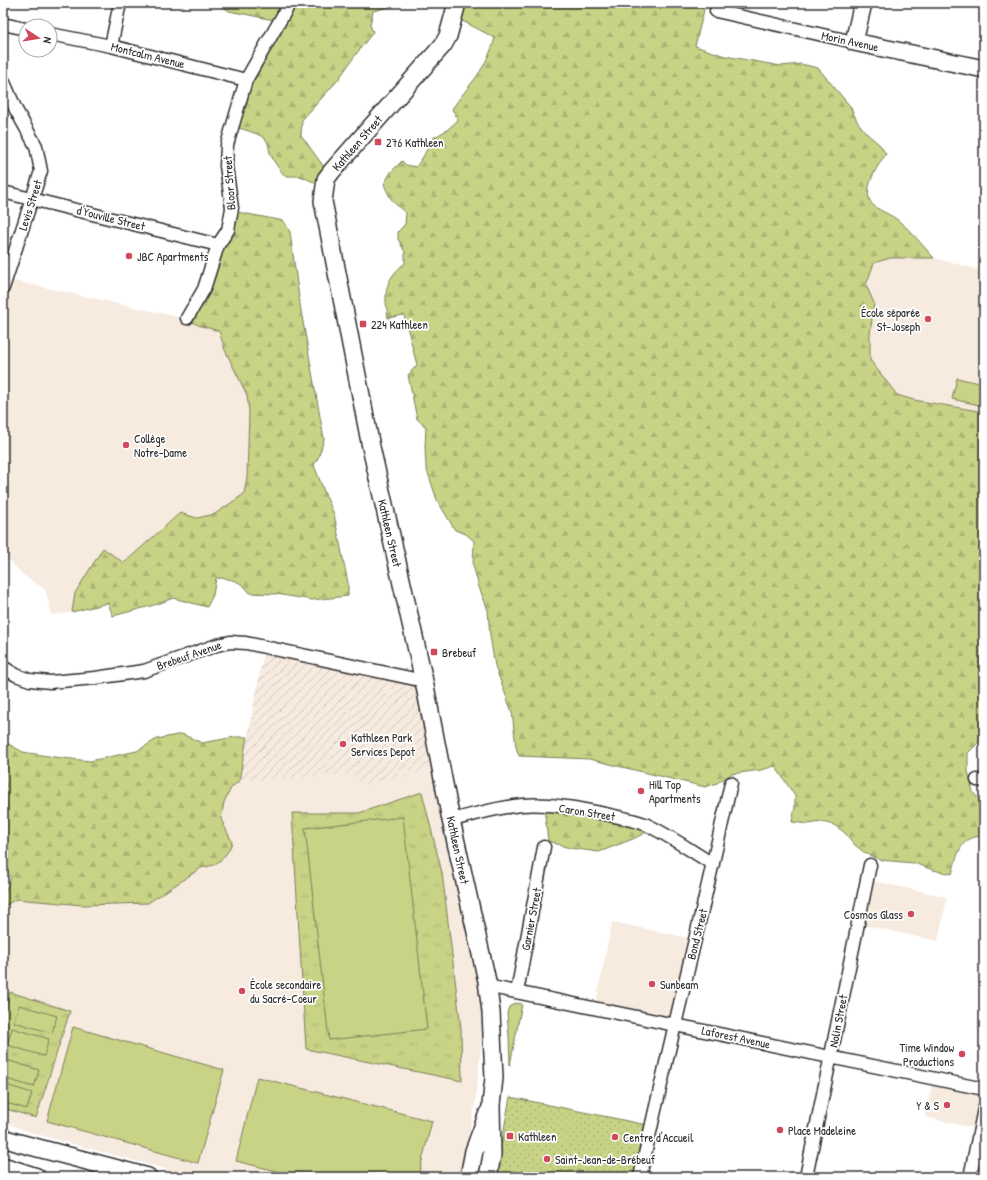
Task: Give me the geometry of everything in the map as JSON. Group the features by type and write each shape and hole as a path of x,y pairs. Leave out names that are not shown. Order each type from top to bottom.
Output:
{"street":[{"path":"110,46 120,3"},
{"name":"Bloor Street","path":"186,318 204,289 218,245 228,230 232,208 226,166 227,145 246,80 289,3"},
{"name":"Kathleen Street","path":"457,3 448,36 443,45 332,171 326,179 323,201 371,447 424,681 451,820 488,986 494,1042 492,1155 488,1177"},
{"path":"854,42 863,3"},
{"name":"Morin Avenue","path":"716,11 984,70"},
{"path":"3,24 18,27"},
{"name":"Montcalm Avenue","path":"58,36 110,46 246,80"},
{"name":"Levis Street","path":"3,80 16,110 36,146 41,171 3,288"},
{"name":"d'Youville Street","path":"3,192 218,245"},
{"name":"Brebeuf Avenue","path":"3,667 16,675 40,682 95,678 144,671 217,645 230,642 246,643 424,681"},
{"name":"Bond Street","path":"640,1177 731,783"},
{"name":"Caron Street","path":"451,820 497,809 522,805 563,807 594,812 644,824 664,834 713,864"},
{"name":"Garnier Street","path":"517,992 544,847"},
{"name":"Nolin Street","path":"806,1177 870,865"},
{"name":"Laforest Avenue","path":"488,986 984,1089"},
{"name":"Kathleen Street","path":"469,1177 474,1151 492,1105"},
{"path":"970,1177 984,1109"},
{"path":"3,1138 27,1146 148,1177"},
{"path":"3,1166 37,1177"}],"shaded area":[{"name":"École séparée St-Joseph","path":"890,258 934,258 984,271 984,412 914,400 897,395 870,360 870,335 866,285 874,263"},
{"name":"Collège Notre-Dame","path":"6,279 187,319 198,325 219,331 225,350 247,395 249,412 247,477 244,494 215,514 197,518 180,513 124,564 103,548 75,593 72,612 62,614 52,615 45,589 23,575 3,554 3,291"},
{"path":"265,646 423,680 440,768 358,786 355,774 239,781"},
{"name":"École secondaire du Sacré-Coeur","path":"440,768 478,945 482,1037 475,1105 459,1177 195,1177 36,1134 3,1122 3,907 16,899 83,905 149,903 201,868 214,865 223,858 229,850 232,842 221,820 224,802 231,788 239,781 356,774 357,786"},
{"path":"868,880 947,897 938,941 858,924"},
{"path":"612,922 694,939 674,1023 595,1007"},
{"path":"933,1079 984,1090 984,1103 979,1129 925,1117"}],"green space":[{"path":"218,3 395,3 394,6 373,11 370,25 373,32 338,80 302,120 301,135 329,174 325,185 300,176 285,176 274,161 266,140 261,136 231,126 279,21 229,11"},
{"path":"456,3 698,3 704,10 695,46 725,56 781,66 801,64 818,68 850,106 857,121 866,133 880,145 886,154 875,171 869,185 869,198 872,204 879,210 895,218 906,227 934,258 890,258 874,263 866,285 874,303 870,335 870,360 897,395 914,400 984,412 984,737 968,753 968,771 973,792 982,804 984,813 984,835 967,840 958,853 952,874 933,870 914,863 880,860 865,853 855,845 844,832 834,825 822,822 808,824 792,822 795,807 795,796 775,766 761,770 731,774 717,783 705,787 589,759 519,756 516,747 512,712 495,666 490,636 488,610 479,587 473,565 474,541 466,534 455,530 437,500 426,467 426,427 417,419 408,375 417,365 404,315 388,318 386,301 389,281 398,269 405,263 405,252 398,239 398,232 405,224 406,213 392,200 384,184 391,172 402,161 406,165 416,167 433,138 447,130 458,120 452,109 477,76 490,53 495,38 453,16"},
{"path":"232,211 284,221 290,232 300,305 324,439 319,456 314,465 334,514 348,583 348,596 312,600 276,594 250,593 247,589 235,581 216,578 213,595 207,607 173,598 158,604 113,616 108,603 72,612 75,593 103,548 124,563 180,513 197,518 215,514 244,494 247,477 249,412 247,395 225,350 219,331 198,325 187,319"},
{"path":"957,378 984,384 984,406 952,399"},
{"path":"182,734 202,743 235,737 247,737 239,781 231,788 224,802 221,819 232,842 229,850 223,858 214,865 201,868 148,903 83,905 16,899 3,907 3,897 11,877 3,869 3,741 23,752 90,761 137,751 157,739"},
{"path":"422,792 442,873 461,1028 462,1081 306,1049 292,813 359,813"},
{"path":"544,807 651,830 633,839 599,852 569,848 548,841"},
{"path":"403,817 427,1029 329,1040 305,828"},
{"path":"10,992 70,1011 36,1118 3,1108 3,1015"},
{"path":"515,1003 522,1004 510,1065 507,1013 509,1007"},
{"path":"19,1005 57,1016 52,1033 14,1022"},
{"path":"73,1027 224,1070 198,1163 47,1121"},
{"path":"12,1028 49,1039 44,1056 7,1045"},
{"path":"3,1059 39,1070 34,1087 3,1078"},
{"path":"257,1077 432,1121 418,1177 300,1177 236,1161"},
{"path":"3,1084 32,1093 27,1109 3,1102"},
{"path":"510,1097 652,1126 641,1177 495,1177"}],"place":[{"name":"276 Kathleen","path":"378,142"},
{"name":"JBC Apartments","path":"129,256"},
{"name":"École séparée St-Joseph","path":"928,319"},
{"name":"224 Kathleen","path":"363,324"},
{"name":"Collège Notre-Dame","path":"126,445"},
{"name":"Brebeuf","path":"434,652"},
{"name":"Kathleen Park Services Depot","path":"343,744"},
{"name":"Hill Top Apartments","path":"641,791"},
{"name":"Cosmos Glass","path":"911,914"},
{"name":"Sunbeam","path":"652,984"},
{"name":"École secondaire du Sacré-Coeur","path":"242,991"},
{"name":"Time Window Productions","path":"962,1054"},
{"name":"Y & S","path":"947,1105"},
{"name":"Place Madeleine","path":"780,1130"},
{"name":"Kathleen","path":"510,1136"},
{"name":"Centre d'Accueil","path":"615,1137"},
{"name":"Saint-Jean-de-Brébeuf","path":"547,1159"}]}
